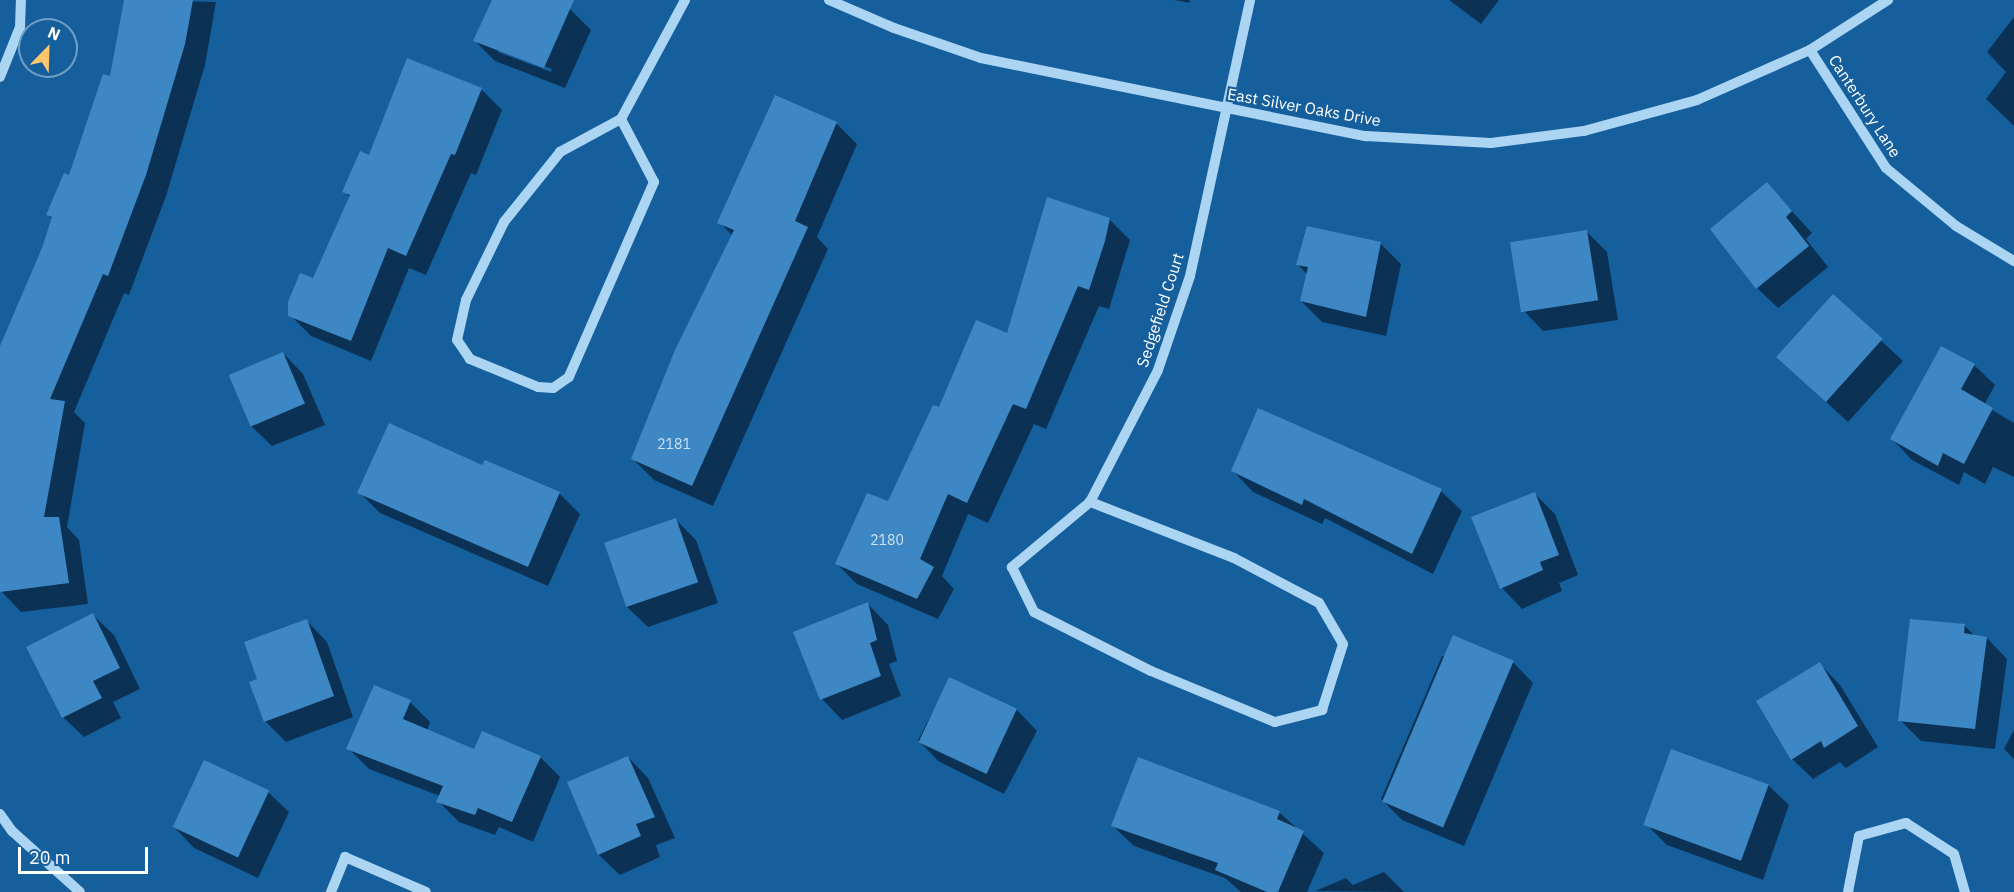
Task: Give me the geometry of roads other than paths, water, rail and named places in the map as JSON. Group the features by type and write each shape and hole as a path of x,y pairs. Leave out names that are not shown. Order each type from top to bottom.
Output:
{"street":[{"path":"0,77 20,27 21,0"},
{"path":"621,119 654,182 569,377 553,388 538,387 470,359 457,340 466,300 504,222 560,152 621,119 685,0"},
{"name":"East Silver Oaks Drive","path":"828,0 894,28 981,58 1366,136 1491,143 1584,131 1697,100 1810,50 1888,0"},
{"name":"Sedgefield Court","path":"1090,502 1158,370 1190,276 1250,0"},
{"name":"Canterbury Lane","path":"1810,50 1886,168 1956,226 2014,261"},
{"path":"1090,502 1234,558 1319,603 1343,644 1322,710 1275,722 1151,671 1034,612 1012,567 1090,502"},
{"path":"0,814 12,831 80,892"},
{"path":"1848,892 1859,836 1906,823 1954,854 1965,892"},
{"path":"331,892 345,857 426,892"}]}
